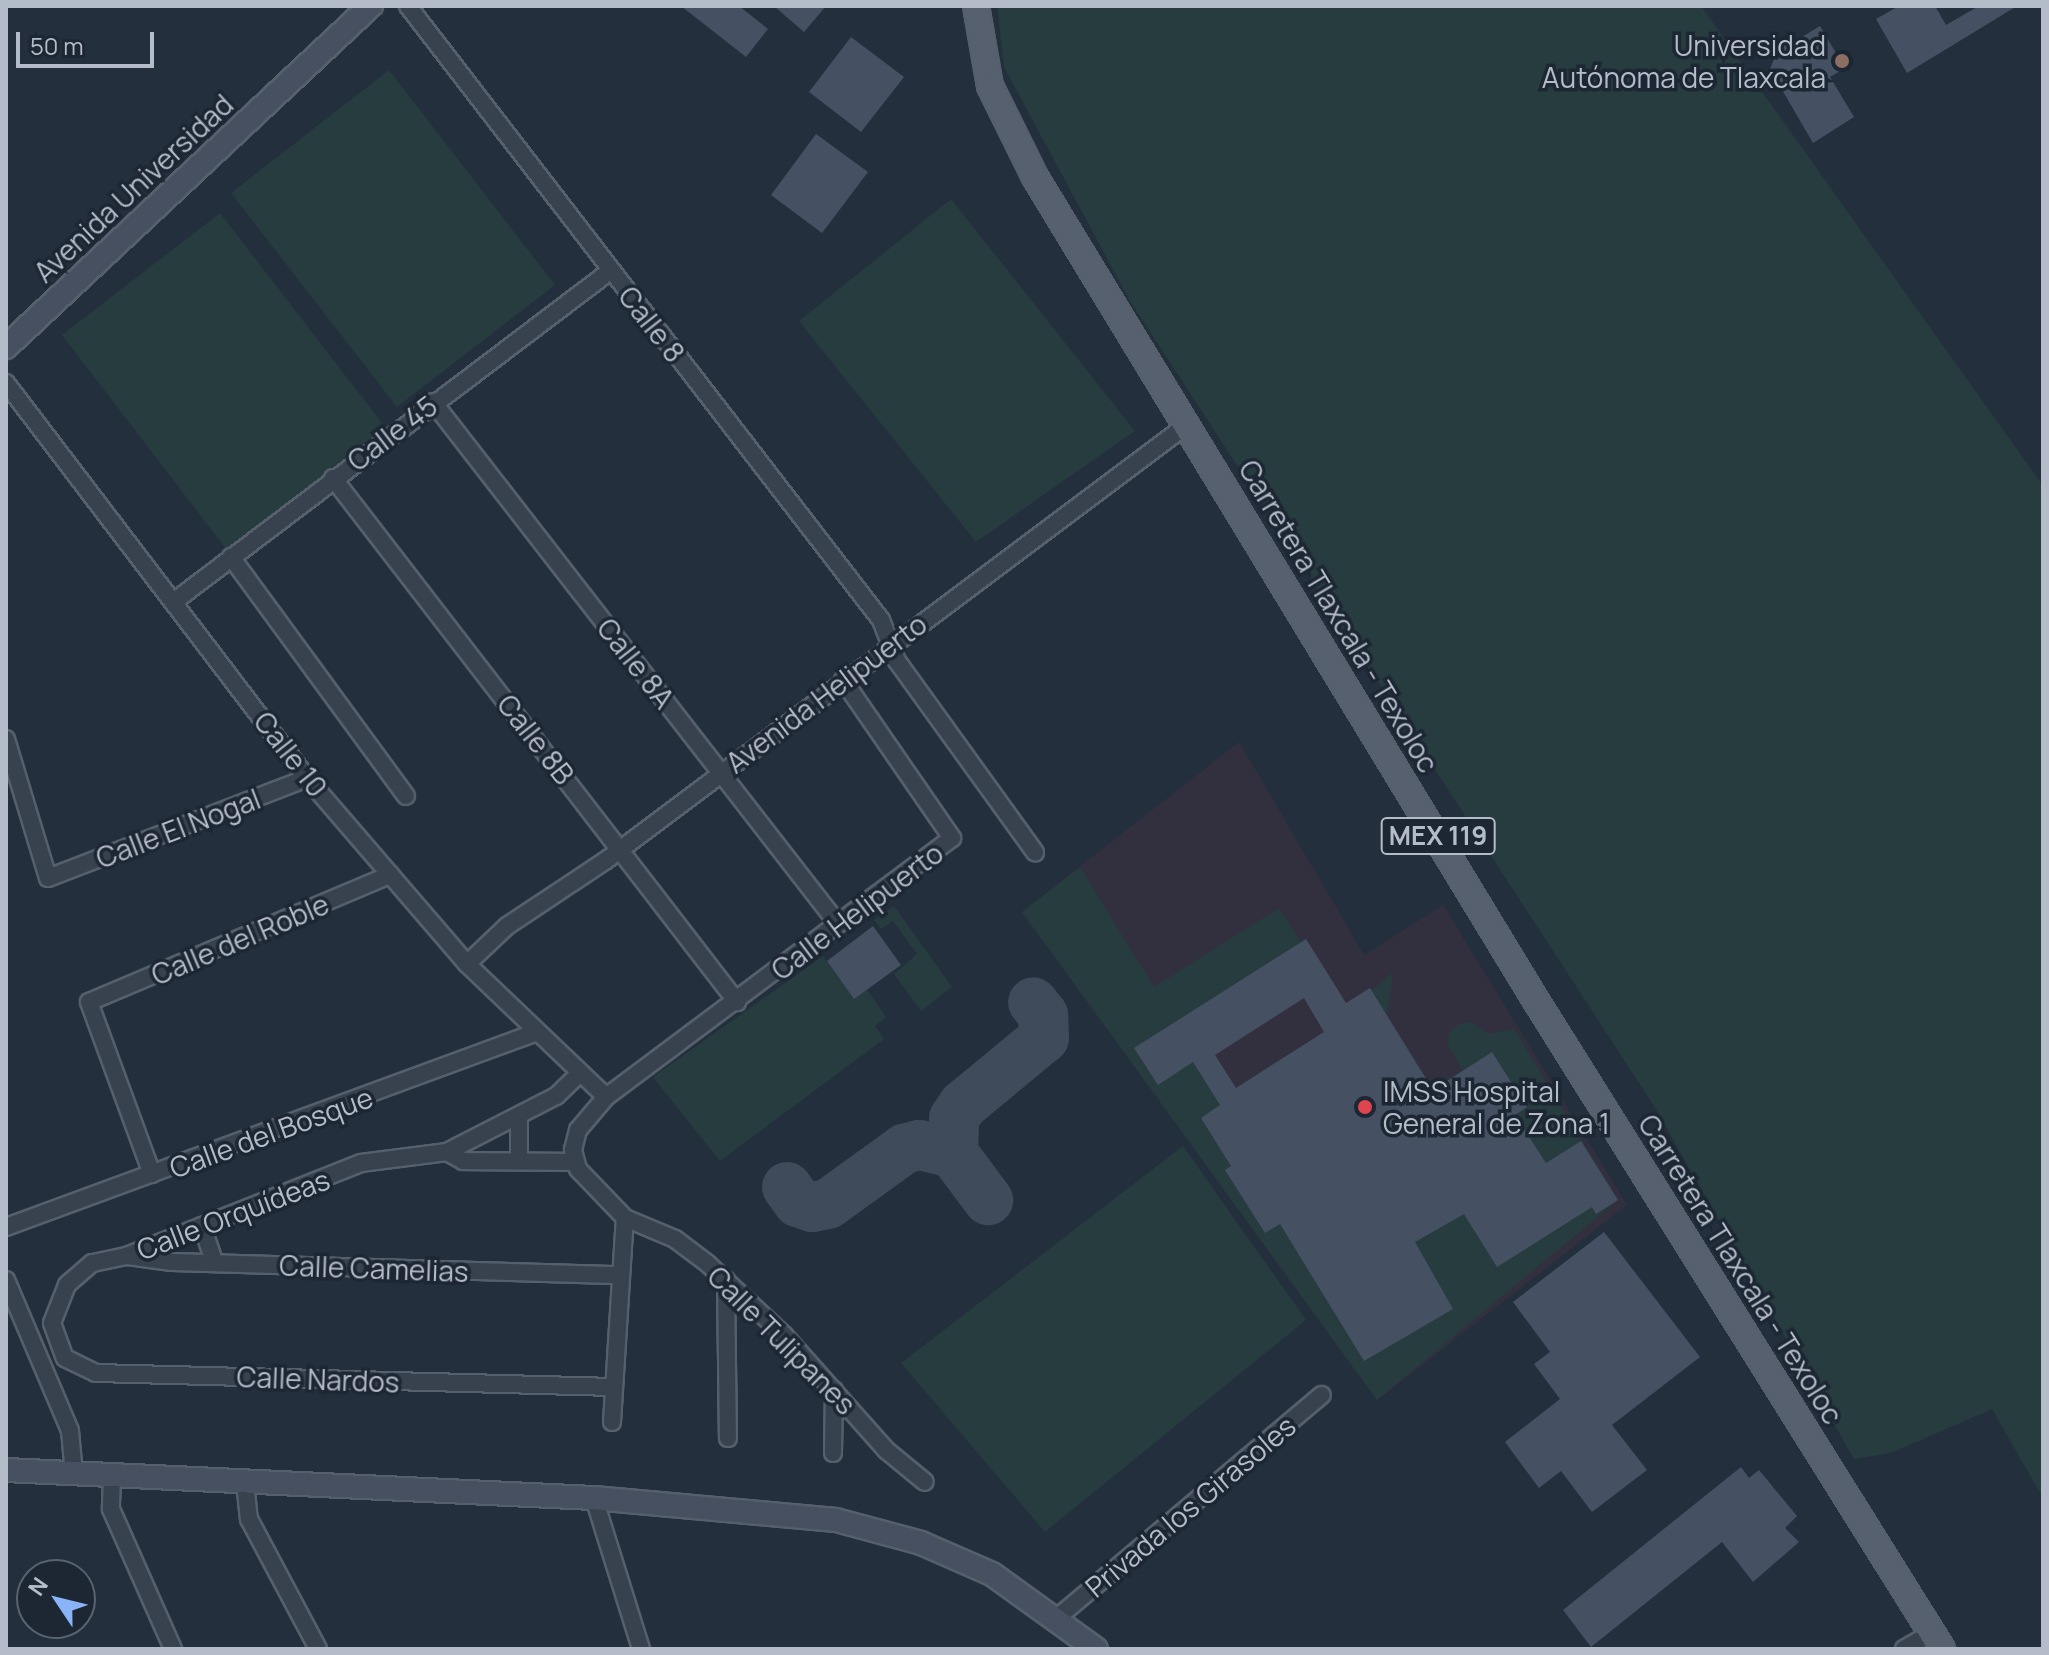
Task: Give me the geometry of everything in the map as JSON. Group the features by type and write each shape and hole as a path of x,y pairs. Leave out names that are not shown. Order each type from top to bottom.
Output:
{"main road":[{"name":"Avenida Universidad","path":"6,347 371,6"},
{"name":"Carretera Tlaxcala - Texoloc","path":"976,6 983,64 999,109 1035,177 1535,999 1937,1641"},
{"path":"6,1470 594,1498 788,1513 880,1531 979,1568 1057,1618 1096,1649"}],"street":[{"name":"Calle 8","path":"408,6 881,620 889,644 1035,852"},
{"name":"Calle 45","path":"176,600 433,402 610,271"},
{"name":"Calle 10","path":"6,383 50,446 176,600 307,778 467,964 534,1033 606,1097"},
{"name":"Calle 8A","path":"433,402 838,924"},
{"name":"Avenida Helipuerto","path":"467,964 507,926 621,848 889,644 1188,424"},
{"name":"Calle 8B","path":"333,478 737,1002"},
{"path":"231,557 406,796"},
{"name":"Calle Helipuerto","path":"606,1097 737,1002 952,838 843,680"},
{"name":"Calle El Nogal","path":"6,739 48,878 307,778"},
{"name":"Calle del Roble","path":"152,1174 89,1002 390,875"},
{"name":"Calle del Bosque","path":"6,1227 534,1033"},
{"name":"Calle Orquídeas","path":"52,1323 75,1275 92,1263 126,1256 361,1163 390,1156 447,1152 519,1118 556,1096 580,1073"},
{"path":"606,1097 578,1130 574,1162 625,1218 612,1422"},
{"path":"519,1118 519,1158"},
{"name":"Calle Orquídeas","path":"447,1152 463,1161 519,1158 574,1162"},
{"name":"Calle Tulipanes","path":"625,1218 675,1239 726,1280 834,1390 886,1450 925,1482"},
{"path":"202,1226 215,1263"},
{"name":"Calle Camelias","path":"126,1256 215,1263 621,1275"},
{"path":"6,1280 70,1431 74,1474"},
{"path":"726,1280 728,1438"},
{"name":"Calle Nardos","path":"52,1323 65,1358 96,1373 614,1387"},
{"path":"833,1453 834,1390"},
{"name":"Privada los Girasoles","path":"1057,1618 1322,1395"},
{"path":"112,1476 111,1509 173,1649"},
{"path":"245,1482 249,1519 318,1649"},
{"path":"594,1498 641,1649"},
{"path":"1904,1649 1937,1641"}],"shaded area":[{"name":"IMSS Hospital General de Zona 1","path":"1239,742 1364,955 1443,905 1627,1205 1377,1400 1022,912"}],"green space":[{"path":"997,6 1701,6 2043,486 2043,1498 1992,1409 1891,1453 1854,1459 1654,1106 1130,301 1004,67"},
{"path":"389,70 555,285 397,407 231,193"},
{"path":"951,199 1135,431 976,542 799,321"},
{"path":"220,213 385,427 227,550 62,335"},
{"name":"IMSS Hospital General de Zona 1","path":"1080,867 1154,987 1279,908 1301,942 1172,1024 1210,1089 1218,1084 1236,1088 1324,1032 1393,972 1387,1016 1433,1089 1463,1070 1448,1046 1449,1033 1459,1024 1470,1022 1489,1034 1514,1029 1618,1200 1377,1400 1022,912"},
{"path":"894,906 952,987 921,1011 894,974 917,954 893,921 881,929 874,920"},
{"path":"823,956 854,998 867,989 886,1017 875,1026 884,1039 720,1161 653,1077"},
{"path":"1183,1146 1306,1320 1045,1532 901,1363"}],"building":[{"path":"681,6 739,6 768,29 746,57"},
{"path":"774,6 826,6 804,32"},
{"path":"1899,6 1935,6 1946,25 1979,6 2017,6 1907,73 1876,19"},
{"path":"1820,26 1845,68 1830,77 1854,117 1813,143 1770,69 1783,37 1794,42"},
{"path":"851,37 904,77 861,132 809,92"},
{"path":"816,134 868,172 822,233 771,195"},
{"path":"873,926 901,965 854,999 827,961"},
{"path":"1306,939 1346,1003 1370,988 1433,1090 1492,1052 1527,1107 1515,1115 1546,1163 1581,1141 1618,1200 1596,1214 1592,1207 1497,1267 1464,1214 1415,1242 1453,1309 1364,1361 1280,1224 1265,1233 1225,1170 1231,1166 1201,1118 1220,1105 1193,1062 1158,1085 1134,1048","holes":["1304,998 1324,1032 1236,1088 1215,1055"]},
{"path":"1604,1232 1700,1357 1612,1425 1647,1470 1592,1512 1561,1471 1539,1488 1505,1442 1560,1399 1534,1364 1550,1352 1513,1302"},
{"path":"1741,1467 1749,1478 1759,1470 1797,1516 1785,1528 1799,1542 1753,1582 1722,1542 1591,1647 1563,1610"}],"taxiway":[{"path":"953,1153 954,1118 963,1105 1044,1038 1043,1015 1033,1002"},
{"path":"787,1187 798,1202 812,1207 828,1204 904,1149 919,1145 953,1153 988,1200"}],"place":[{"name":"Universidad Autónoma de Tlaxcala","path":"1842,61"},
{"name":"IMSS Hospital General de Zona 1","path":"1365,1107"}]}
